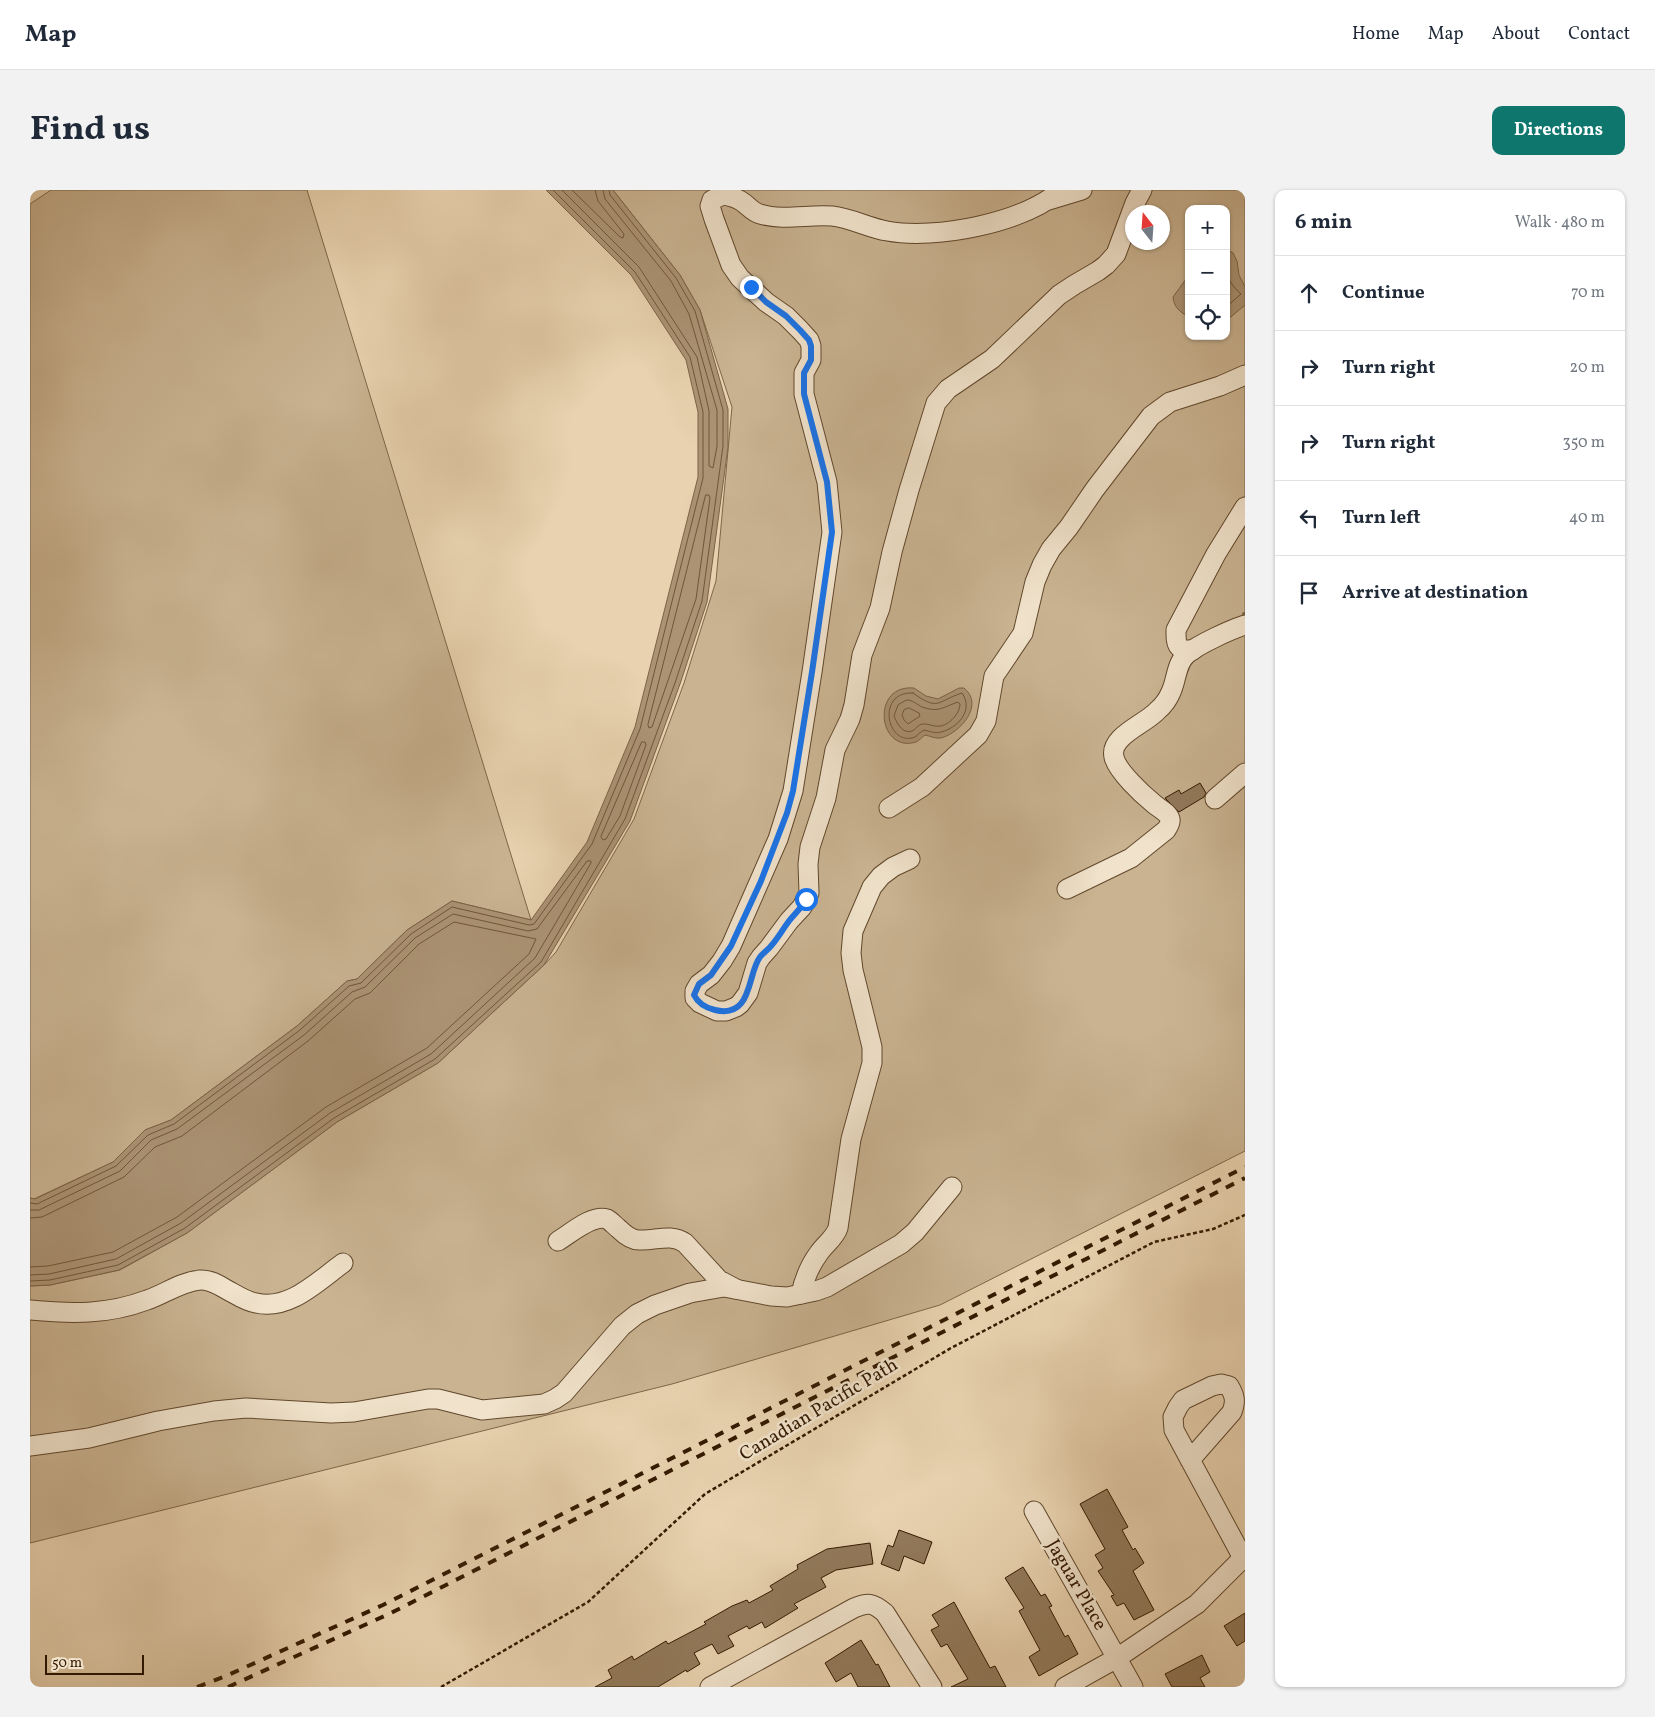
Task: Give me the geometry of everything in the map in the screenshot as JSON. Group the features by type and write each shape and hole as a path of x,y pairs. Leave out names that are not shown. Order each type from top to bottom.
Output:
{"street":[{"path":"1044,202 1061,190"},
{"path":"1082,190 1044,202 1012,217 998,221 952,231 908,233 888,232 834,216 758,214 741,201 723,195 712,200 710,206 714,219 731,264 740,278 766,302 786,316 809,340 811,360 804,373 804,394 827,482 832,532 793,791 778,839 731,946 711,975 699,984 694,991 695,998 708,1008 726,1011 736,1008 740,1004 748,993 757,962 806,899 810,887 808,864 810,847 826,798 835,750 850,719 862,655 880,608 892,552 936,403 948,389 992,358 1060,295 1074,284 1106,265 1116,254 1135,203 1142,190"},
{"path":"889,808 922,787 969,744 980,730 986,721 994,676 1023,633 1035,582 1042,564 1094,489 1151,416 1170,402 1220,386 1245,375"},
{"path":"1193,650 1184,651 1179,647 1176,640 1176,630 1216,554 1245,507"},
{"path":"1067,889 1131,858 1166,830 1170,824 1170,819 1118,766 1114,757 1116,742 1152,716 1166,701 1172,691 1180,663 1186,655 1245,625"},
{"path":"1215,799 1245,773"},
{"path":"801,1294 809,1269 820,1251 836,1234 838,1228 851,1139 872,1063 872,1047 853,970 851,943 853,931 872,886 893,867 910,860"},
{"path":"30,1446 89,1438 186,1416 246,1408 332,1413 354,1412 428,1399 438,1399 482,1410 544,1404 564,1393 622,1326 637,1314 671,1298 705,1289 724,1287 770,1296 787,1296 827,1287 900,1244 915,1232 952,1187"},
{"path":"558,1241 588,1221 605,1218 624,1234 637,1240 665,1237 679,1239 720,1280 728,1286 742,1291"},
{"path":"30,1310 67,1313 121,1309 149,1300 185,1283 202,1280 214,1282 255,1303 270,1304 282,1302 307,1290 343,1263"},
{"path":"1065,1687 1117,1658 1197,1604 1244,1558 1190,1460"},
{"name":"Jaguar Place","path":"1034,1511 1133,1687"},
{"path":"710,1687 865,1603 876,1605 885,1613 932,1687"}],"path":[{"name":"Canadian Pacific Path","path":"441,1687 588,1602 705,1494 951,1348 1154,1242 1212,1229 1245,1215"}],"shaded area":[{"path":"51,190 307,190 531,920 452,901 407,930 357,979 347,981 297,1026 171,1120 145,1130 113,1162 34,1199 30,1198 30,204"},
{"path":"613,190 1245,190 1245,1151 940,1305 672,1384 30,1543 30,1286 50,1285 120,1270 187,1233 337,1122 438,1063 556,952 634,819 684,683 716,581 732,407 700,310 680,275"}],"water":[{"path":"546,190 613,190 680,275 700,310 728,409 728,447 707,602 680,684 630,821 544,965 438,1063 337,1122 187,1233 119,1270 50,1285 30,1286 30,1198 35,1199 113,1162 145,1130 171,1120 297,1026 347,981 357,979 407,930 452,901 531,920 587,842 635,727 698,477 698,412 686,360 631,275"},
{"path":"1230,251 1237,261 1239,275 1245,287 1245,305 1230,318"},
{"path":"1185,280 1185,314 1178,309 1173,297"},
{"path":"914,688 926,696 938,699 959,688 964,688 970,695 972,702 968,718 956,730 941,738 925,735 916,742 903,743 893,738 887,729 884,718 885,706 890,696 900,690"}],"building":[{"path":"1200,783 1206,793 1204,797 1179,812 1165,798 1179,790 1181,794"},
{"path":"1107,1489 1128,1527 1122,1530 1133,1550 1135,1548 1144,1563 1133,1571 1154,1610 1134,1620 1124,1603 1117,1606 1111,1596 1114,1595 1098,1571 1103,1568 1095,1555 1105,1549 1080,1504"},
{"path":"899,1530 932,1542 924,1564 904,1556 899,1571 881,1564 888,1545 893,1547"},
{"path":"870,1543 873,1564 836,1570 821,1578 826,1587 794,1604 798,1608 765,1628 762,1622 749,1629 747,1626 728,1636 734,1646 718,1654 712,1644 694,1653 700,1664 687,1672 686,1670 658,1687 595,1687 612,1678 608,1670 632,1656 634,1660 666,1641 668,1644 706,1624 704,1622 732,1606 747,1600 749,1603 773,1590 770,1586 798,1569 797,1565 827,1549"},
{"path":"1023,1567 1041,1596 1045,1594 1052,1606 1049,1607 1065,1637 1068,1635 1078,1654 1039,1676 1029,1657 1040,1650 1019,1611 1024,1608 1005,1578"},
{"path":"954,1602 990,1668 995,1666 1006,1687 951,1687 968,1679 947,1644 941,1647 931,1630 939,1626 932,1615"},
{"path":"1245,1613 1245,1641 1237,1646 1224,1626"},
{"path":"861,1640 876,1665 878,1664 890,1687 858,1687 851,1673 836,1682 825,1663"},
{"path":"1202,1655 1210,1672 1200,1678 1205,1687 1172,1687 1165,1674"}],"railway":[{"path":"197,1687 226,1676 383,1605 1245,1167"},
{"path":"228,1687 391,1613 1245,1178"}],"route":[{"path":"751,287 766,302 786,316 809,340 811,346 811,360 804,373 804,394 827,482 832,532 793,791 787,813 761,881 731,946 711,975 699,984 694,991 695,998 708,1008 726,1011 736,1008 748,993 757,962 802,907 806,899"}]}
